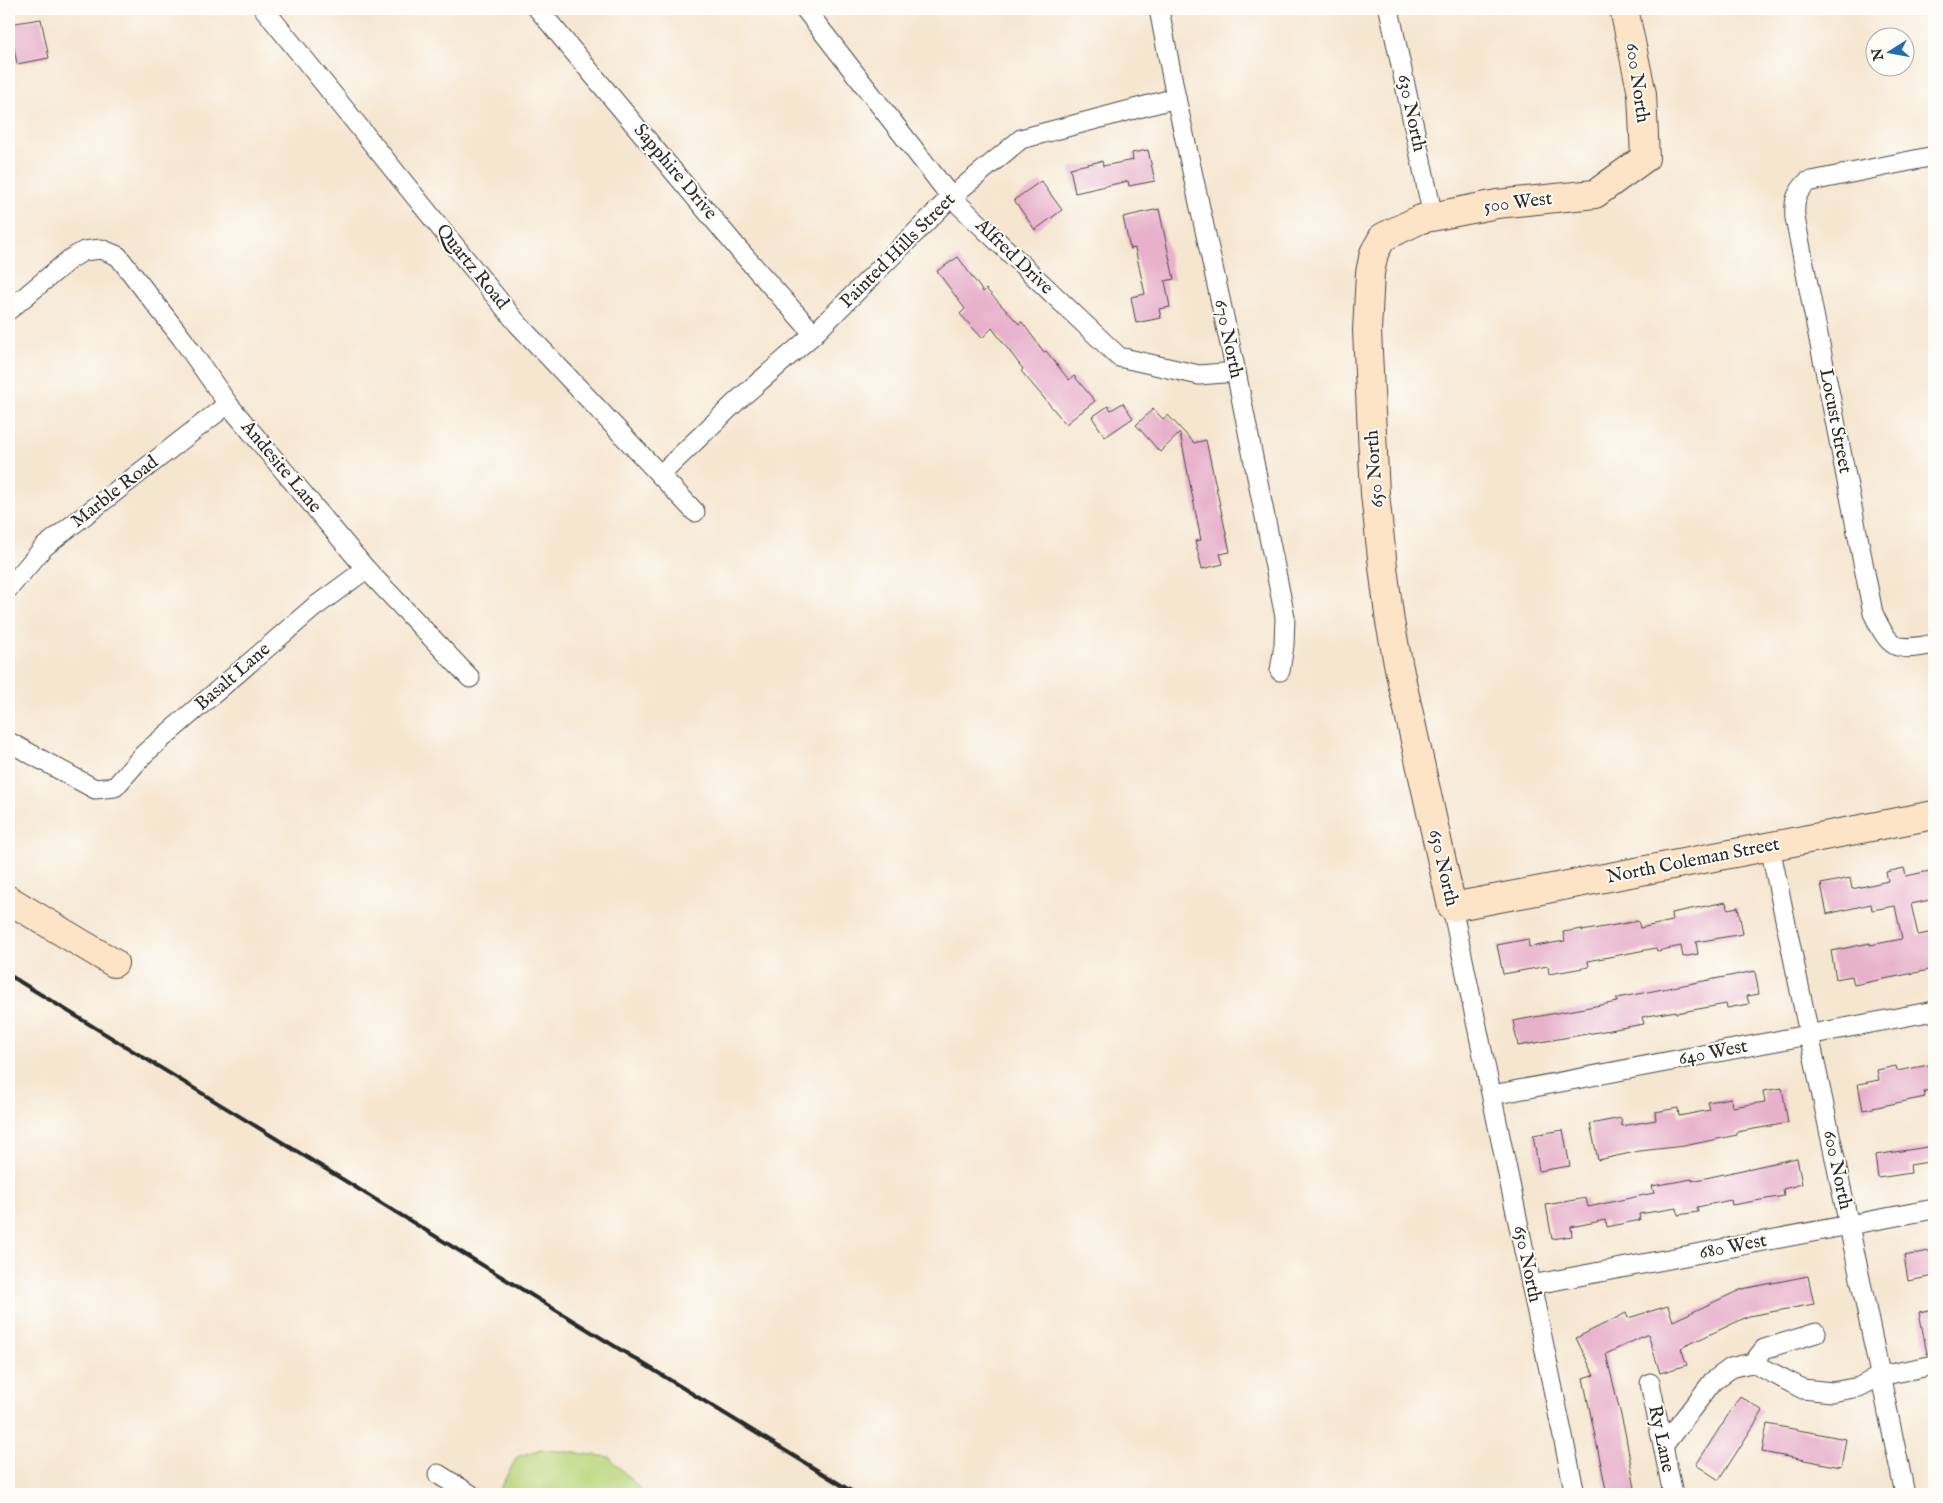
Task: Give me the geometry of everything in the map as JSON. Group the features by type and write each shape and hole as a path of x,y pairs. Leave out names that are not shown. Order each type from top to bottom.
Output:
{"street":[{"name":"Quartz Road","path":"264,9 517,323 695,512"},
{"name":"Sapphire Drive","path":"538,9 734,243 814,334"},
{"name":"Alfred Drive","path":"806,9 951,197 1119,357 1199,375 1236,372"},
{"name":"670 North","path":"1158,9 1236,372 1285,617 1284,645 1280,671"},
{"name":"630 North","path":"1389,9 1432,217"},
{"name":"600 North","path":"1624,9 1642,94 1645,158"},
{"name":"Painted Hills Street","path":"660,475 737,401 814,334 951,197 1021,139 1176,98"},
{"name":"Locust Street","path":"1934,156 1807,182 1798,192 1794,204 1794,218 1873,613 1884,636 1894,645 1908,649 1934,644"},
{"name":"500 West","path":"1383,237 1422,219 1497,204 1595,194 1645,158"},
{"name":"650 North","path":"1383,237 1374,253 1370,273 1367,332 1375,494 1390,622 1492,1095 1575,1494"},
{"name":"Andesite Lane","path":"9,310 70,259 84,251 101,249 118,256 181,337 228,404 366,569 470,678"},
{"name":"Marble Road","path":"9,588 44,547 228,404"},
{"name":"Basalt Lane","path":"9,742 94,789 115,787 144,754 313,608 366,569"},
{"name":"North Coleman Street","path":"1452,907 1934,815"},
{"name":"600 North","path":"1770,846 1905,1494"},
{"path":"9,900 114,963"},
{"name":"640 West","path":"1492,1095 1934,1011"},
{"name":"680 West","path":"1531,1285 1934,1209"},
{"path":"1663,1446 1713,1381 1731,1368 1753,1363 1764,1349 1816,1333"},
{"path":"1753,1363 1804,1389 1832,1392 1859,1387 1880,1376 1934,1365"},
{"name":"Ry Lane","path":"1650,1383 1673,1494"},
{"path":"438,1474 470,1494"}],"green space":[{"path":"541,1449 609,1457 645,1494 506,1494 499,1490 517,1457"}],"building":[{"path":"41,19 49,58 17,64 13,43 9,43 9,24"},
{"path":"1148,150 1155,181 1129,186 1128,181 1075,193 1070,168 1102,161 1103,166 1133,160 1132,153"},
{"path":"1041,181 1062,210 1035,230 1014,200"},
{"path":"1159,209 1174,279 1165,281 1170,307 1159,309 1161,318 1136,323 1131,297 1145,294 1135,248 1130,249 1123,217"},
{"path":"958,257 983,292 986,289 1019,324 1022,322 1044,352 1046,351 1069,380 1074,376 1095,401 1066,424 1021,371 1023,369 992,328 982,338 960,314 965,309 937,271"},
{"path":"1123,403 1133,418 1105,437 1092,417 1108,406 1111,410"},
{"path":"1153,409 1163,419 1168,415 1194,443 1206,440 1230,552 1220,554 1223,564 1202,569 1195,541 1201,540 1180,433 1160,452 1136,425"},
{"path":"1904,868 1906,876 1934,870 1934,899 1911,904 1918,935 1934,932 1934,969 1854,985 1852,976 1836,979 1831,951 1902,939 1895,906 1872,910 1871,904 1827,914 1821,884 1850,878 1852,889 1888,881 1886,872"},
{"path":"1726,902 1727,909 1738,907 1743,934 1696,942 1698,954 1683,957 1681,946 1657,951 1656,948 1588,961 1589,967 1549,974 1548,966 1503,974 1497,945 1528,939 1529,947 1565,941 1563,932 1582,929 1582,931 1638,921 1640,928 1672,921 1671,913"},
{"path":"1755,971 1759,994 1747,996 1749,1004 1727,1008 1726,1004 1642,1017 1644,1024 1518,1046 1513,1021 1617,1002 1617,998"},
{"path":"1934,1064 1934,1090 1924,1091 1925,1097 1863,1110 1858,1084 1879,1080 1877,1070 1896,1066 1897,1071"},
{"path":"1782,1088 1788,1123 1737,1132 1737,1135 1684,1146 1640,1151 1598,1160 1590,1124 1621,1118 1622,1126 1656,1120 1655,1112 1678,1108 1679,1116 1710,1110 1708,1102 1731,1098 1732,1107 1765,1102 1763,1091"},
{"path":"1563,1130 1570,1166 1539,1171 1533,1135"},
{"path":"1934,1146 1934,1161 1910,1165 1911,1173 1878,1178 1875,1155"},
{"path":"1797,1158 1802,1184 1783,1189 1784,1196 1732,1205 1731,1200 1697,1207 1698,1212 1678,1215 1677,1208 1639,1214 1640,1220 1607,1227 1606,1220 1571,1227 1572,1236 1552,1239 1546,1205 1586,1198 1588,1207 1654,1193 1652,1186 1692,1179 1692,1181"},
{"path":"1934,1250 1934,1276 1908,1281 1904,1256"},
{"path":"1808,1276 1814,1304 1749,1316 1681,1348 1687,1365 1660,1373 1648,1334 1606,1354 1625,1432 1636,1494 1607,1494 1583,1378 1594,1375 1576,1338 1626,1313 1628,1318 1668,1306 1673,1321 1742,1289"},
{"path":"1934,1309 1934,1353 1927,1354 1919,1312"},
{"path":"1740,1396 1763,1411 1719,1480 1696,1465"},
{"path":"1767,1424 1846,1439 1841,1467 1762,1452"}],"railway":[{"path":"9,975 856,1494"}]}
